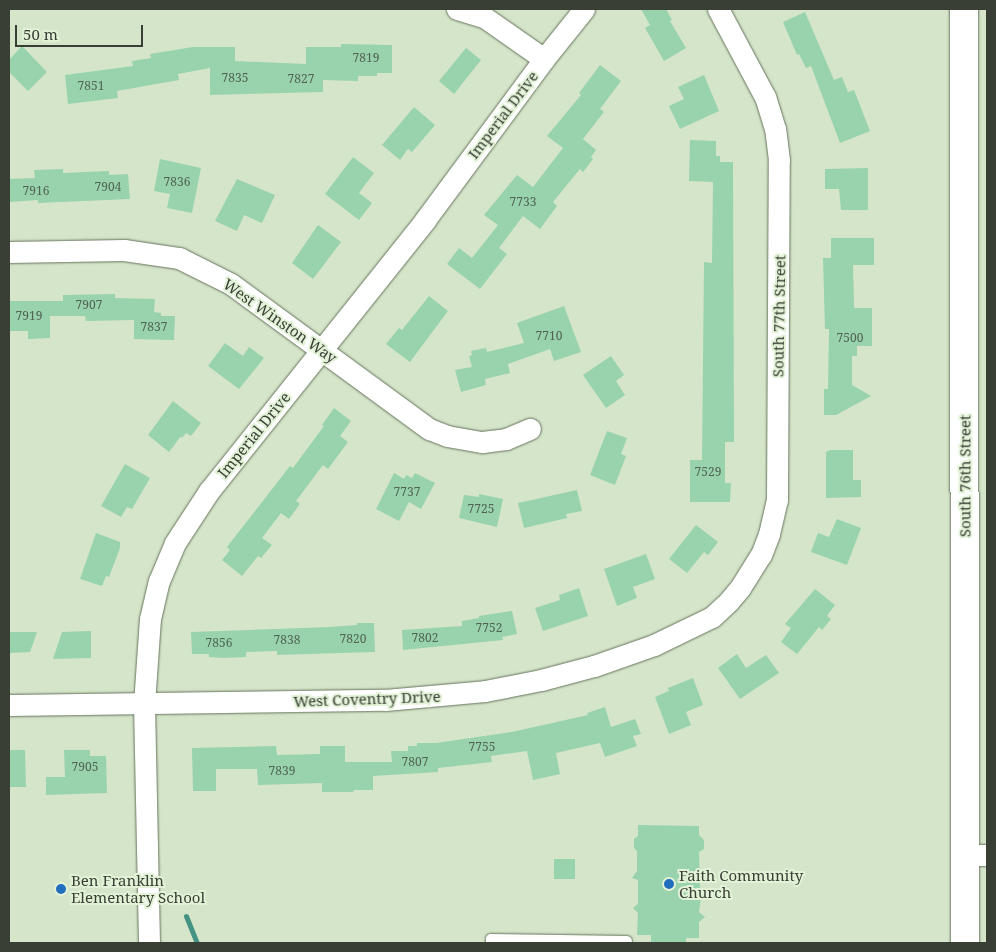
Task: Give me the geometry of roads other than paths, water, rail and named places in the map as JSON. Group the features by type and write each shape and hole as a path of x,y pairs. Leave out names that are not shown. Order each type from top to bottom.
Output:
{"main road":[{"name":"South 76th Street","path":"964,9 976,855 965,943"}],"street":[{"path":"457,9 484,17 544,59"},
{"name":"Imperial Drive","path":"149,943 144,704 150,619 159,581 175,543 209,491 425,220 544,59 584,9"},
{"name":"South 77th Street","path":"712,617 740,588 761,555 770,534 777,500 778,152 775,129 765,97 718,9"},
{"name":"West Winston Way","path":"9,252 124,250 179,258 231,284 429,429 447,436 482,442 506,439 530,429"},
{"name":"West Coventry Drive","path":"9,705 385,700 485,691 541,680 594,666 654,645 712,617"}],"lane":[{"path":"491,943 491,939 627,941"}],"waterway":[{"path":"186,916 197,943"}],"place":[{"name":"Faith Community Church","path":"669,884"},
{"name":"Ben Franklin Elementary School","path":"61,889"}]}
